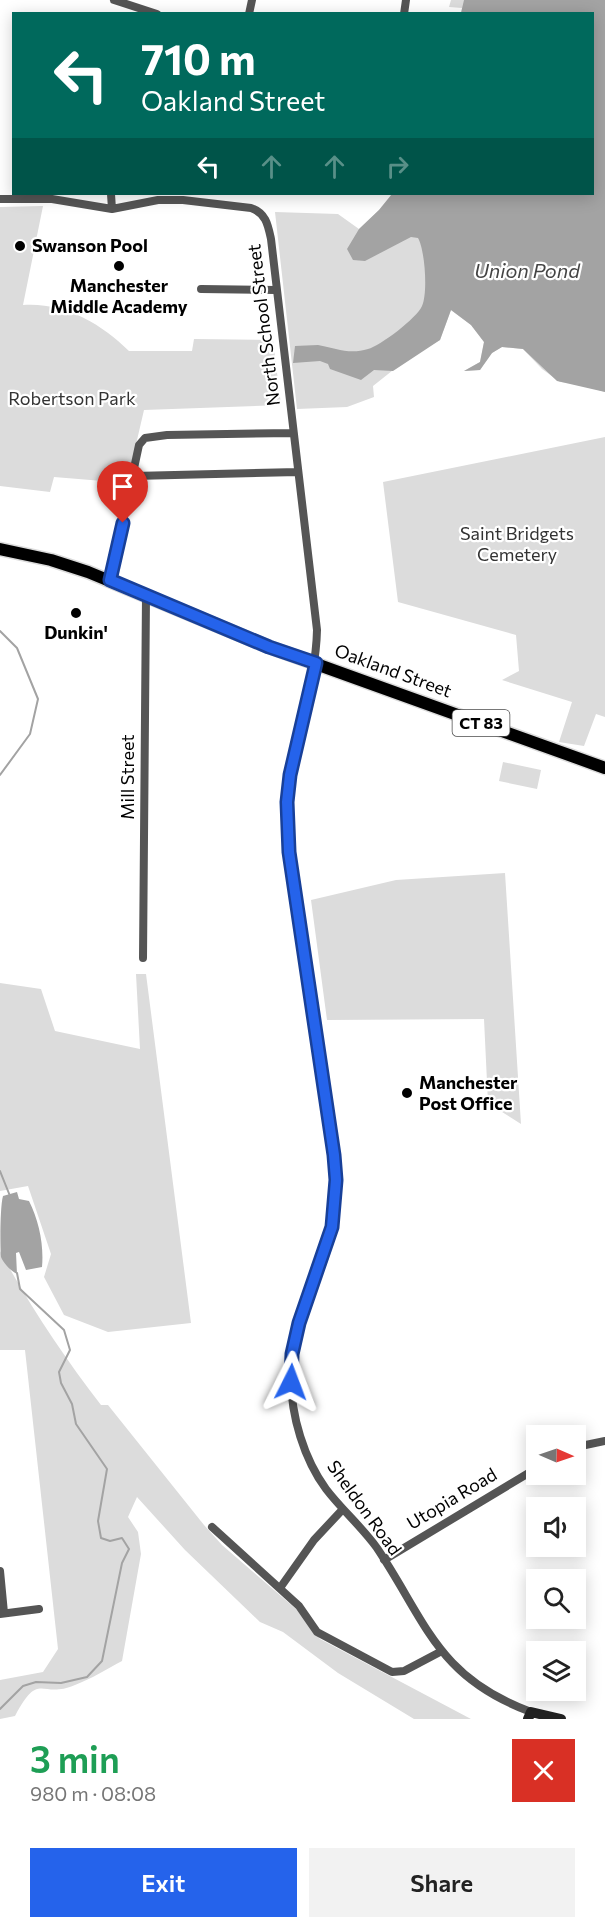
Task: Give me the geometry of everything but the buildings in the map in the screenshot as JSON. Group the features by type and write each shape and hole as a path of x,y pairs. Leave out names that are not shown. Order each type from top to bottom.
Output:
{"main road":[{"name":"Oakland Street","path":"0,549 51,560 110,580 269,647 605,768"}],"street":[{"path":"114,0 151,12"},
{"path":"111,195 112,209"},
{"name":"North School Street","path":"0,199 52,199 112,209 158,200 183,200 258,210 267,220 317,630 316,663"},
{"path":"201,289 276,290"},
{"path":"110,580 139,445 145,438 293,433"},
{"path":"134,476 298,472"},
{"name":"Mill Street","path":"143,958 146,596"},
{"name":"Sheldon Road","path":"316,663 290,775 287,824 289,852 334,1155 336,1201 326,1251 299,1323 292,1354 291,1382 294,1407 305,1448 326,1489 384,1560 417,1619 440,1652 482,1688 530,1716"},
{"path":"586,1445 605,1441"},
{"name":"Utopia Road","path":"384,1560 526,1475"},
{"path":"280,1588 314,1540 343,1509"},
{"path":"212,1527 303,1610 317,1632 392,1672 404,1671 440,1652"},
{"path":"0,1571 2,1613 39,1610"},
{"path":"530,1716 561,1719"}],"green space":[{"name":"Union Pond","path":"451,0 605,0 605,392 574,383 560,382 542,369 523,349 502,347 492,353 480,370 464,371 480,362 484,342 471,325 451,310 440,340 407,359 373,386 374,397 347,407 297,409 275,212 338,214 359,229 391,195 594,195 594,12 461,12 462,8 449,7"},
{"name":"Robertson Park","path":"43,206 23,305 52,307 80,316 94,323 129,351 192,351 194,339 273,340 281,405 144,410 127,483 54,477 50,492 0,486 0,207"},
{"name":"Saint Bridgets Cemetery","path":"605,437 605,717 596,714 584,746 559,742 572,702 502,680 519,671 516,635 398,602 383,482"},
{"path":"503,762 541,770 537,789 499,781"},
{"path":"505,873 521,1124 488,1103 484,1019 327,1020 311,900 396,880"},
{"path":"136,974 146,974 191,1323 108,1332 64,1315 44,1277 51,1254 28,1186 0,1191 0,983 41,989 55,1031 140,1049"},
{"path":"0,1251 35,1311 87,1387 101,1405 108,1405 222,1545 296,1609 320,1639 471,1719 414,1719 338,1673 283,1632 260,1622 185,1550 137,1497 128,1517 138,1532 141,1554 122,1661 93,1677 63,1689 36,1689 23,1702 15,1716 0,1719 0,1680 43,1672 58,1649 25,1350 0,1350"}],"water":[{"name":"Union Pond","path":"464,0 605,0 605,392 557,381 523,349 502,347 492,353 480,370 464,371 480,362 484,342 471,325 451,310 440,340 393,371 374,370 361,380 330,369 328,364 320,361 293,363 295,346 318,345 355,351 374,347 406,324 422,306 425,272 418,238 411,237 365,261 353,260 347,249 359,229 391,195 594,195 594,12 461,12"},
{"path":"17,1192 19,1199 29,1201 33,1209 40,1233 42,1267 26,1270 19,1252 16,1253 17,1274 1,1257 0,1236 3,1196"}],"waterway":[{"path":"0,631 17,648 38,699 30,734 0,775"},
{"path":"0,1171 10,1196"},
{"path":"0,1709 23,1686 36,1682 61,1683 87,1677 102,1661 122,1563 129,1549 122,1538 110,1541 101,1538 98,1521 107,1469 76,1424 72,1404 61,1383 59,1372 70,1350 64,1330 20,1289 17,1273"}],"place":[{"name":"Swanson Pool","path":"20,246"},
{"name":"Manchester Middle Academy","path":"119,266"},
{"name":"Dunkin'","path":"76,613"},
{"name":"Manchester Post Office","path":"407,1093"}],"route":[{"path":"123,523 110,580 269,647 316,663 296,741 287,802 287,824 289,852 334,1155 336,1201 326,1251 299,1323 292,1354 291,1382"}]}
